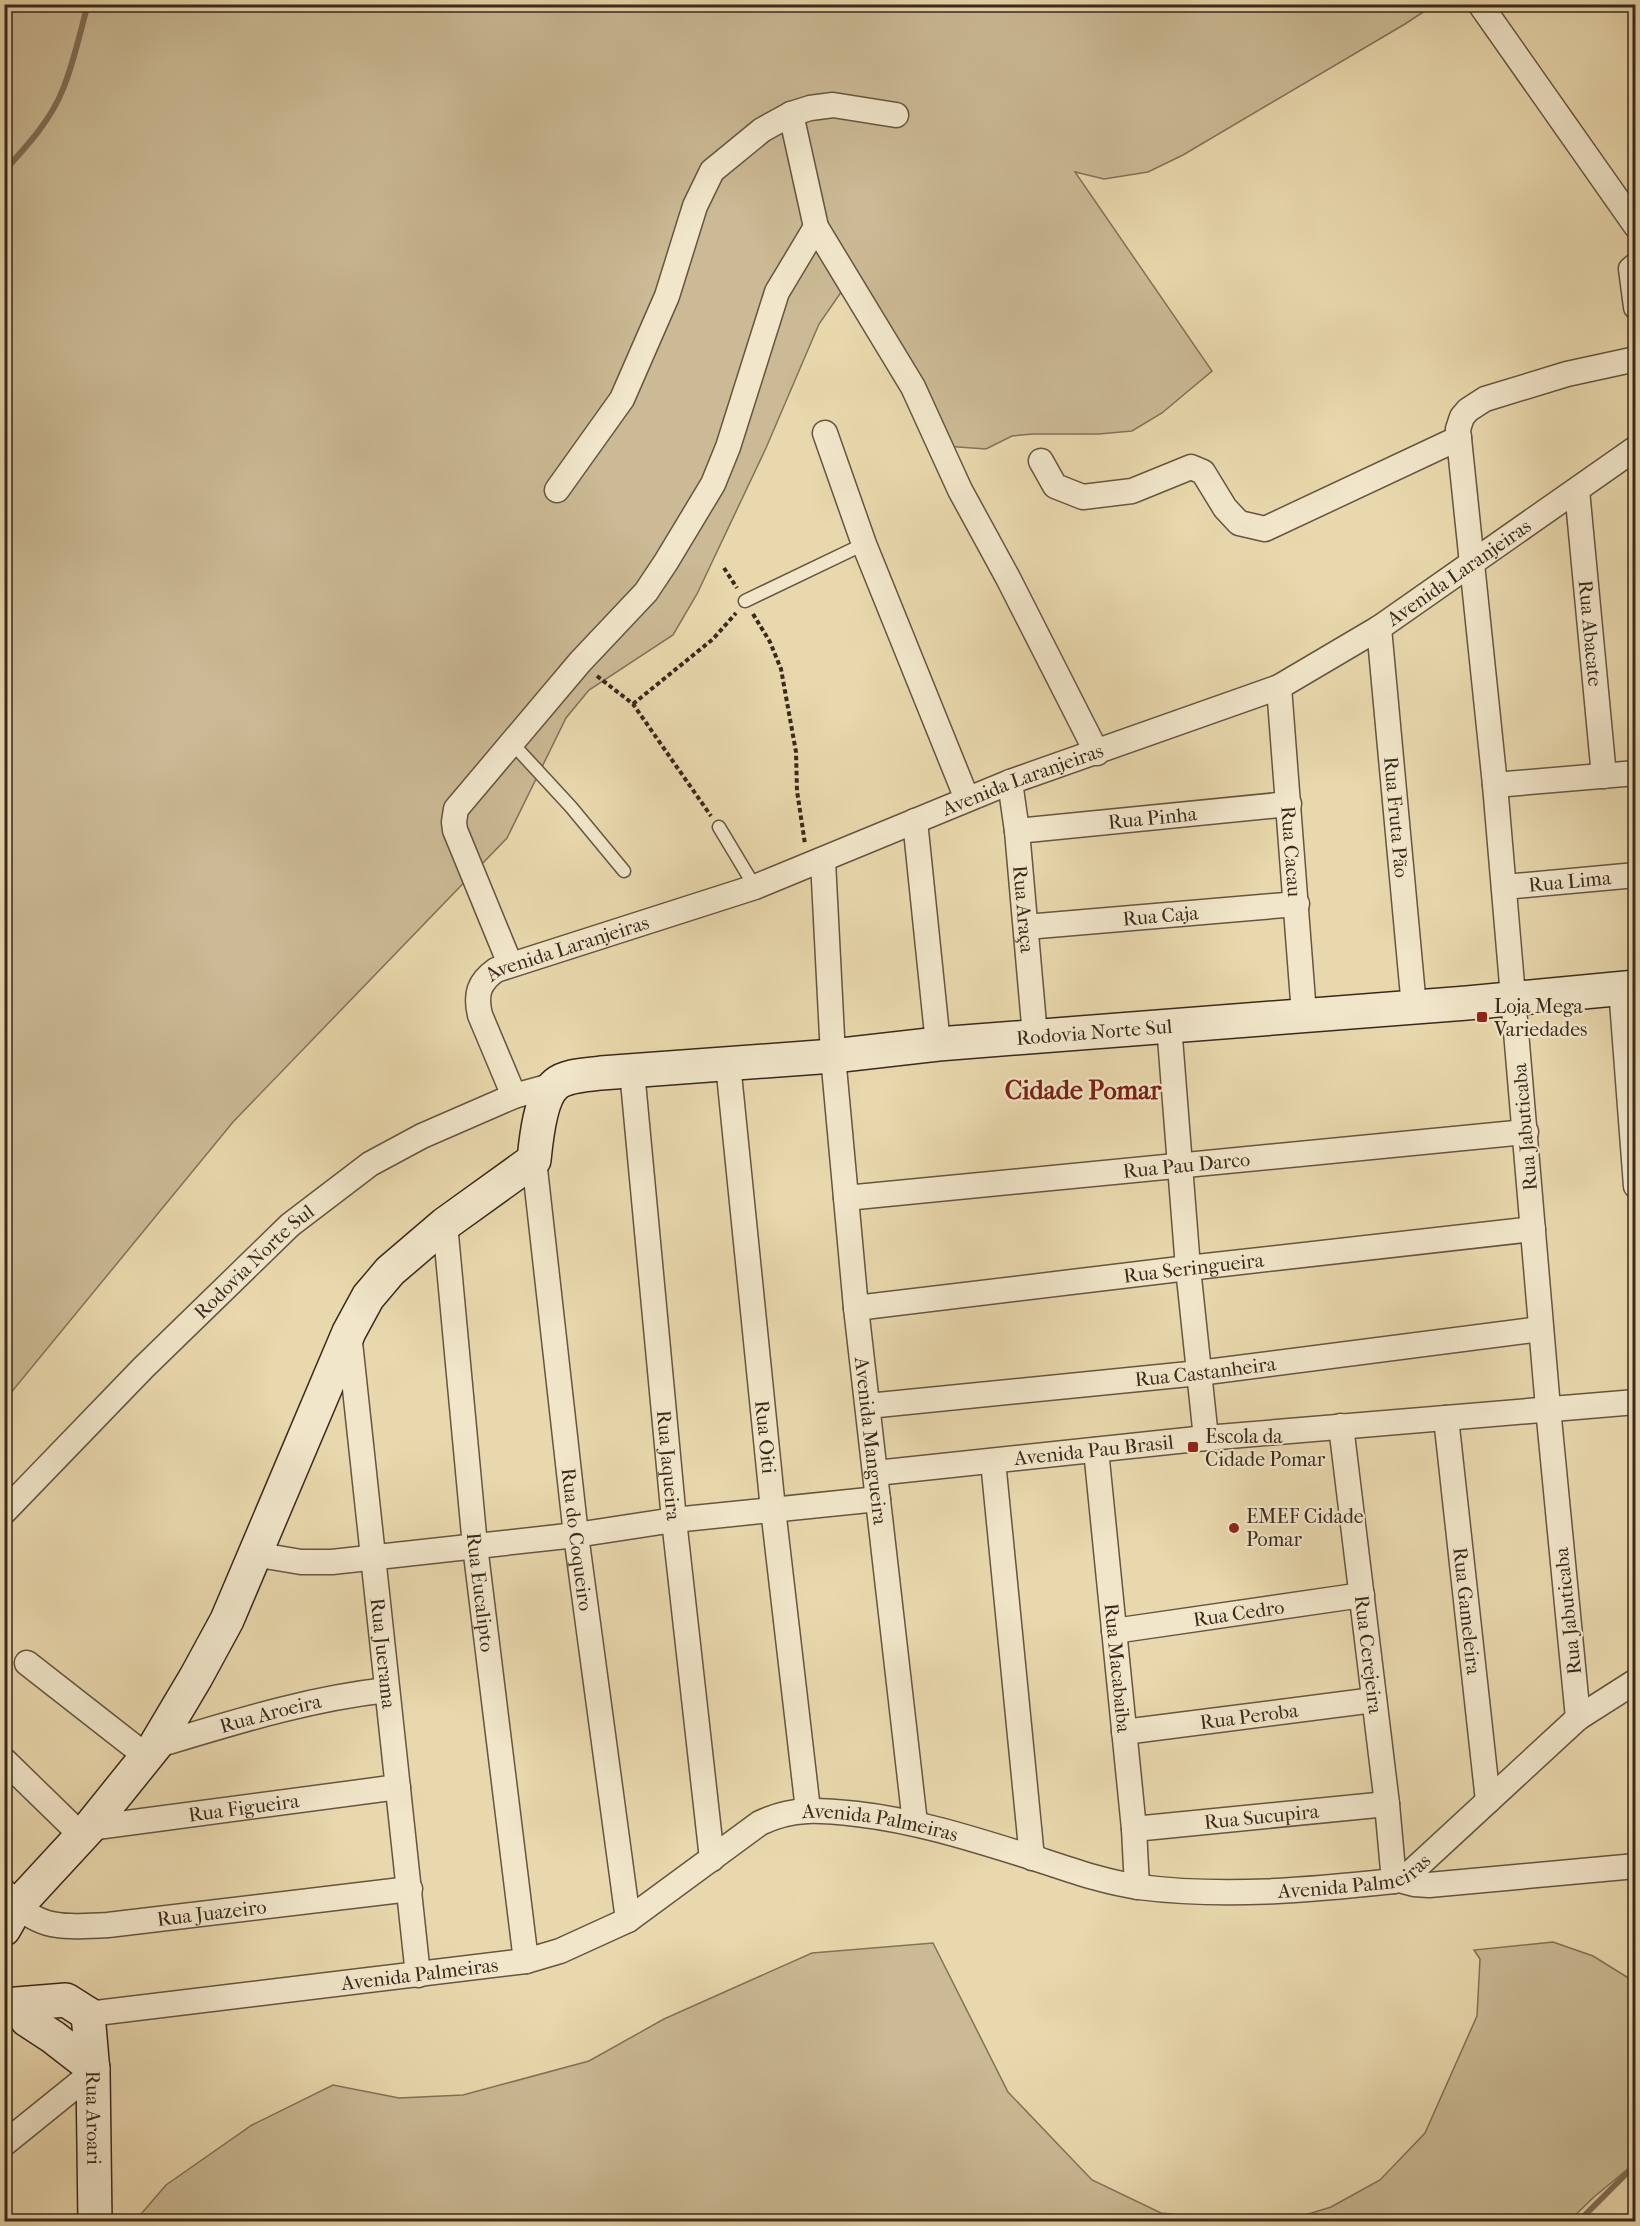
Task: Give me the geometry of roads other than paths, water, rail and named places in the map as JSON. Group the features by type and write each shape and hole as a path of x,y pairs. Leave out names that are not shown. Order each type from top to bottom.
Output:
{"street":[{"path":"1480,4 1635,226"},
{"path":"557,490 622,399 667,296 695,206 712,171 762,130 791,114 810,108 833,105 896,115"},
{"path":"791,114 816,226 913,387 960,490 1008,578 1097,753"},
{"path":"510,964 459,839 454,822 456,809 580,662 646,592 713,484 728,447 777,292 816,226"},
{"path":"1635,265 1631,269 1635,307"},
{"path":"1041,460 1055,486 1083,497 1132,491 1191,467 1203,472 1225,508 1239,523 1265,529 1458,434 1462,417 1468,410 1485,399 1567,374 1635,359"},
{"path":"825,434 864,544 967,799"},
{"name":"Rua Jabuticaba","path":"1458,434 1496,786 1541,1329 1578,1718"},
{"name":"Avenida Laranjeiras","path":"514,1096 480,1015 477,1002 478,989 486,977 510,964 650,922 755,887 823,861 1010,782 1279,687 1379,628 1635,448"},
{"name":"Rua Abacate","path":"1577,490 1604,776"},
{"name":"Rua Fruta Pão","path":"1379,628 1414,1007"},
{"name":"Rua Cacau","path":"1279,687 1304,1014"},
{"path":"1496,786 1635,773"},
{"name":"Rua Araça","path":"1010,782 1017,831 1035,1036"},
{"name":"Rua Pinha","path":"1017,831 1289,804"},
{"path":"915,821 938,1044"},
{"name":"Avenida Mangueira","path":"823,861 833,1056 856,1308 915,1823"},
{"name":"Rua Lima","path":"1504,887 1635,875"},
{"name":"Rua Caja","path":"1026,927 1297,904"},
{"path":"1628,987 1635,1186"},
{"name":"Rodovia Norte Sul","path":"4,1512 143,1368 290,1225 370,1164 422,1136 514,1096 578,1077 632,1071 833,1056 938,1044 1169,1025 1514,999 1628,987"},
{"path":"1169,1025 1188,1268 1206,1438"},
{"name":"Rua Oiti","path":"728,1064 773,1509 808,1810"},
{"name":"Rua Jaqueira","path":"632,1071 674,1520 712,1859"},
{"path":"9,1909 86,1832 151,1751 226,1620 360,1311 379,1283 445,1224 534,1160 541,1113 554,1085"},
{"name":"Rua Pau Darco","path":"846,1198 1526,1132"},
{"name":"Rua do Coqueiro","path":"534,1160 576,1535 628,1920"},
{"name":"Rua Eucalipto","path":"445,1224 475,1546 526,1961"},
{"name":"Rua Seringueira","path":"856,1308 1533,1229"},
{"name":"Rua Castanheira","path":"868,1406 1199,1373 1541,1329"},
{"name":"Rua Juerama","path":"349,1332 418,1975"},
{"name":"Avenida Pau Brasil","path":"876,1473 1206,1438 1635,1402"},
{"name":"Rua Gameleira","path":"1446,1418 1488,1801"},
{"name":"Rua Cerejeira","path":"1341,1426 1397,1880"},
{"name":"Rua Macabaiba","path":"1096,1450 1134,1829 1137,1887"},
{"path":"993,1461 1032,1858"},
{"path":"254,1554 314,1562 373,1558 576,1535 674,1520 878,1499"},
{"name":"Rua Cedro","path":"1114,1631 1362,1595"},
{"path":"27,1663 151,1751"},
{"name":"Avenida Palmeiras","path":"88,2014 526,1961 560,1951 628,1920 760,1823 778,1815 808,1810 874,1816 915,1823 1084,1875 1137,1887 1194,1893 1268,1893 1397,1880 1408,1875 1578,1718 1635,1681"},
{"name":"Rua Aroeira","path":"151,1751 291,1706 387,1690"},
{"name":"Rua Peroba","path":"1124,1732 1374,1700"},
{"path":"4,1760 86,1832"},
{"name":"Rua Figueira","path":"86,1832 398,1787"},
{"name":"Rua Sucupira","path":"1134,1829 1387,1804"},
{"path":"1397,1880 1429,1885 1635,1866"},
{"name":"Rua Juazeiro","path":"9,1909 61,1926 108,1925 410,1889"},
{"path":"12,2016 88,2014"},
{"name":"Rua Aroari","path":"88,2014 93,2070 95,2222"},
{"path":"4,2144 93,2070 53,2037 12,2016"}],"lane":[{"path":"745,601 864,544"},
{"path":"511,742 571,807 624,871"},
{"path":"719,827 755,887"}],"waterway":[{"path":"4,171 38,132 58,100 70,68 88,4"},
{"path":"1578,2222 1636,2164"}],"place":[{"name":"Loja Mega Variedades","path":"1482,1017"},
{"name":"Escola da Cidade Pomar","path":"1193,1447"},
{"name":"EMEF Cidade Pomar","path":"1234,1528"}],"district":[{"name":"Cidade Pomar","path":"1083,1090"}]}
